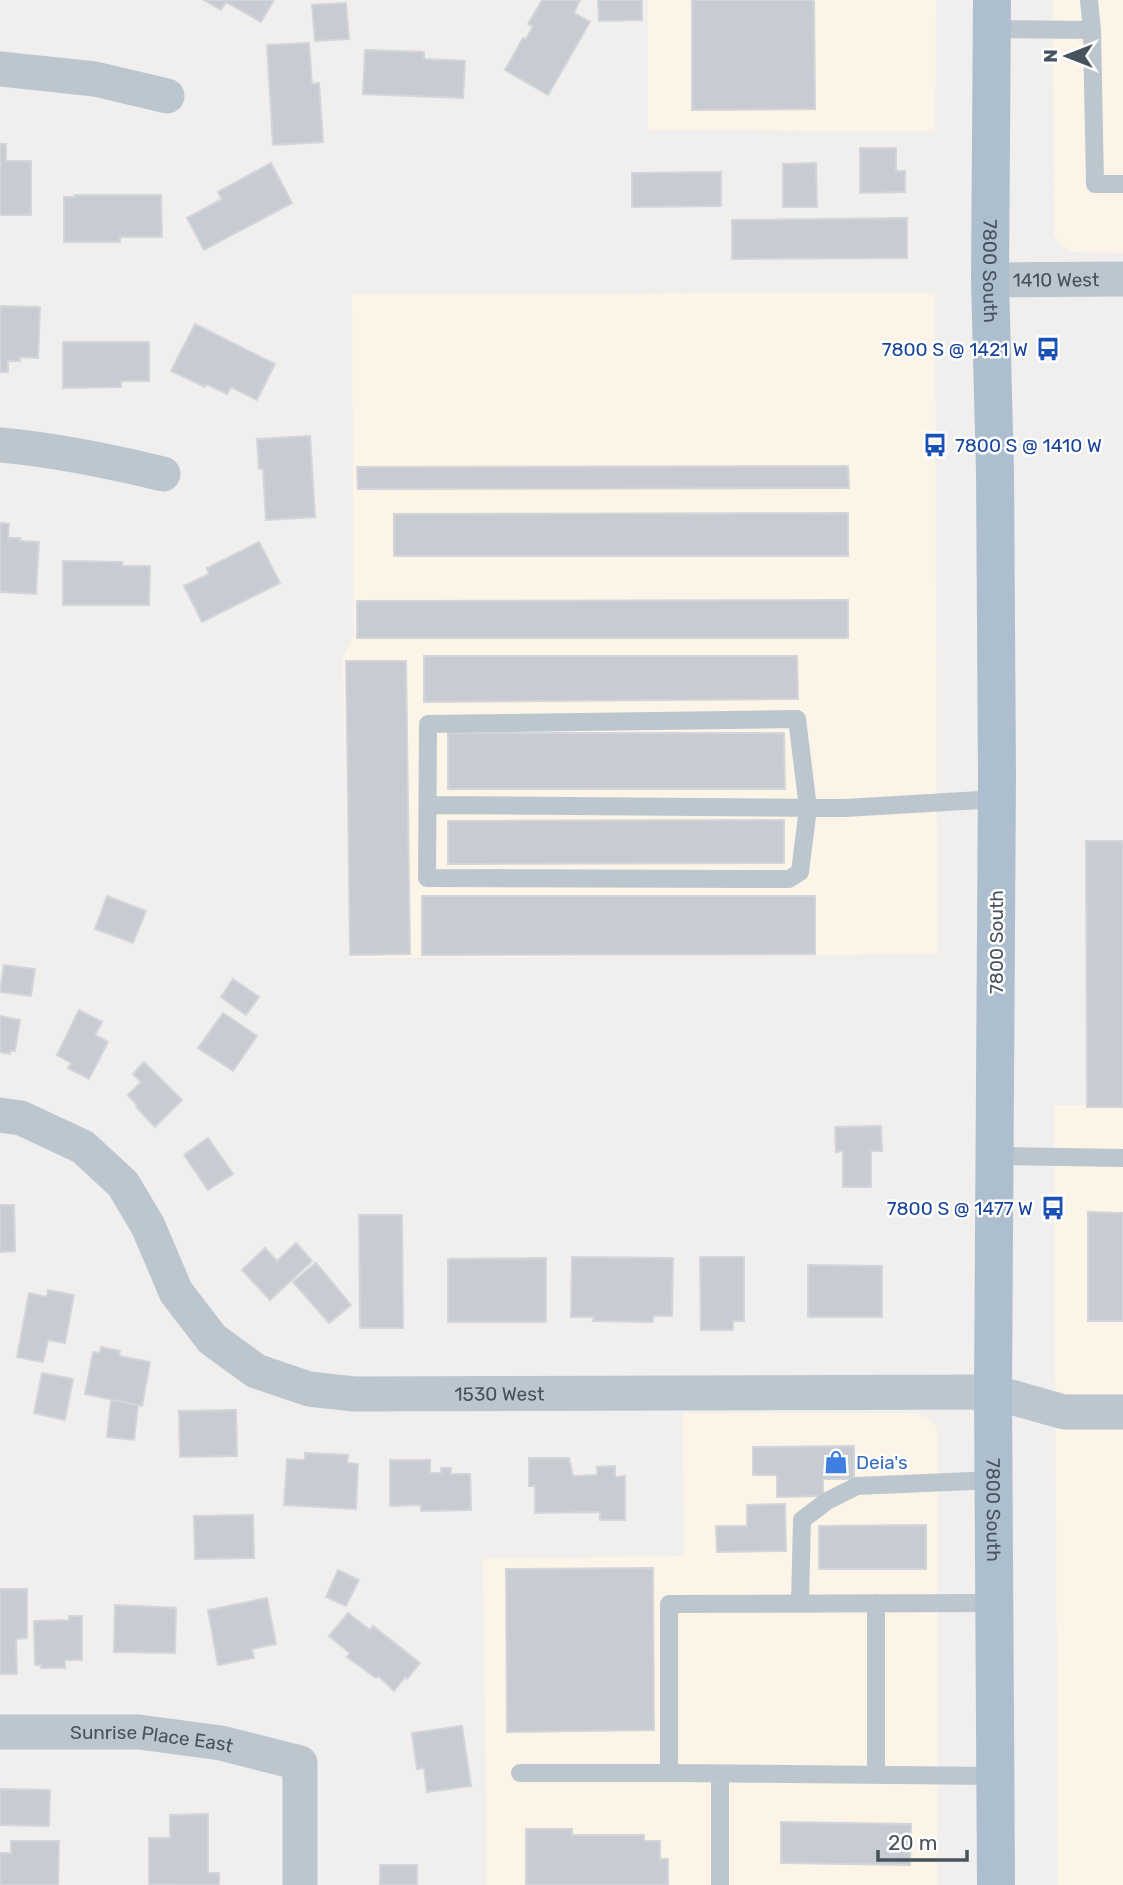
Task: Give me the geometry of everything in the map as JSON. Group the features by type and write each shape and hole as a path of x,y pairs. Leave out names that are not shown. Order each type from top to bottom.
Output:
{"main road":[{"name":"7800 South","path":"992,14 990,280 995,472 997,799 993,1392 996,1885"}],"street":[{"path":"0,69 95,79 167,96"},
{"name":"1410 West","path":"990,280 1123,279"},
{"path":"0,445 98,458 163,474"},
{"name":"1530 West","path":"0,1115 21,1118 83,1147 123,1184 148,1226 176,1292 212,1339 256,1371 309,1389 354,1394 993,1392 1064,1412 1123,1412"},
{"name":"Sunrise Place East","path":"0,1732 139,1732 221,1743 300,1763 300,1885"}],"lane":[{"path":"1089,0 1095,184 1123,184"},
{"path":"992,14 1092,30"},
{"path":"797,719 808,808 800,872 789,878 428,878 428,724 797,719"},
{"path":"428,805 808,808 997,799"},
{"path":"995,1156 1123,1158"},
{"path":"800,1604 802,1520 827,1501 857,1486 994,1480"},
{"path":"876,1603 876,1775"},
{"path":"669,1773 669,1604 995,1603"},
{"path":"520,1773 996,1776"},
{"path":"720,1774 720,1885"}],"shaded area":[{"path":"648,0 936,0 935,131 648,130"},
{"path":"1053,0 1123,0 1123,253 1073,252 1060,245 1054,234"},
{"path":"935,293 937,954 349,958 343,657 354,635 352,294"},
{"path":"1054,1105 1123,1105 1123,1885 1058,1885"},
{"path":"683,1413 914,1413 930,1419 936,1427 937,1885 487,1885 483,1559 684,1556"}],"building":[{"path":"204,0 274,0 261,22 226,2 221,10"},
{"path":"542,0 580,0 574,13 590,22 548,95 505,70 533,26 528,24"},
{"path":"598,0 642,0 642,20 599,21"},
{"path":"692,0 814,0 815,109 692,110"},
{"path":"346,3 349,39 315,41 312,5"},
{"path":"309,43 312,84 319,83 323,142 273,145 267,45"},
{"path":"365,50 424,52 424,59 465,61 463,98 363,94"},
{"path":"0,144 6,144 6,161 31,161 31,215 0,215"},
{"path":"860,148 896,148 896,171 905,171 905,192 860,193"},
{"path":"271,163 292,203 204,250 187,218 222,199 218,192"},
{"path":"816,163 817,207 783,207 783,164"},
{"path":"721,172 721,206 632,207 632,173"},
{"path":"161,195 162,237 120,237 120,242 64,242 64,197"},
{"path":"907,218 907,258 732,259 732,220"},
{"path":"0,306 40,307 38,358 20,357 20,361 8,361 8,372 0,372"},
{"path":"195,324 275,364 257,400 231,387 227,394 206,384 205,387 171,371"},
{"path":"63,342 149,342 149,381 121,381 121,387 63,388"},
{"path":"310,436 315,517 266,520 263,469 259,469 257,439"},
{"path":"848,466 849,488 358,489 357,467"},
{"path":"848,513 848,556 394,556 394,514"},
{"path":"0,523 9,524 8,538 39,542 36,594 0,592"},
{"path":"259,542 280,583 202,622 184,586 209,574 207,568"},
{"path":"63,561 122,562 122,566 150,566 149,605 63,605"},
{"path":"848,600 848,638 357,638 357,601"},
{"path":"424,656 797,656 798,699 424,702"},
{"path":"346,661 406,661 410,954 350,955"},
{"path":"448,733 784,733 785,789 448,789"},
{"path":"784,820 784,863 448,864 448,821"},
{"path":"1086,841 1123,841 1123,1107 1087,1107"},
{"path":"107,896 146,911 133,943 95,929"},
{"path":"422,896 815,896 815,954 422,955"},
{"path":"4,965 35,969 31,996 0,992"},
{"path":"233,979 259,997 246,1015 221,997"},
{"path":"79,1010 102,1022 95,1035 108,1042 89,1079 68,1068 71,1063 57,1055"},
{"path":"223,1013 257,1036 233,1071 198,1048"},
{"path":"0,1016 20,1020 15,1051 10,1054 0,1052"},
{"path":"144,1062 182,1100 155,1127 128,1095 141,1082 133,1074"},
{"path":"881,1126 882,1151 871,1151 871,1187 843,1187 843,1151 836,1152 835,1127"},
{"path":"208,1138 233,1174 208,1190 184,1155"},
{"path":"0,1205 14,1205 15,1251 0,1252"},
{"path":"1088,1212 1123,1213 1123,1321 1088,1321"},
{"path":"359,1215 402,1215 403,1328 360,1328"},
{"path":"296,1243 312,1261 270,1300 242,1270 265,1248 277,1261"},
{"path":"572,1257 673,1258 672,1316 653,1316 653,1322 593,1321 594,1317 571,1317"},
{"path":"700,1257 744,1257 744,1321 733,1321 733,1330 701,1330"},
{"path":"546,1258 546,1322 448,1322 448,1259"},
{"path":"316,1263 351,1305 329,1323 293,1282"},
{"path":"808,1265 882,1266 882,1317 808,1317"},
{"path":"48,1290 74,1295 65,1343 48,1340 43,1362 17,1357 29,1293 47,1297"},
{"path":"101,1347 120,1351 119,1356 150,1362 142,1406 85,1394 93,1352 100,1353"},
{"path":"42,1373 73,1379 65,1420 34,1413"},
{"path":"111,1400 138,1405 134,1440 107,1437"},
{"path":"236,1410 237,1456 180,1457 179,1411"},
{"path":"854,1446 854,1479 823,1479 823,1496 777,1497 777,1475 753,1475 753,1447"},
{"path":"305,1453 348,1455 347,1463 358,1464 356,1509 284,1505 287,1459 305,1460"},
{"path":"529,1458 569,1458 573,1476 597,1475 597,1467 615,1466 615,1477 625,1476 625,1520 600,1520 600,1512 535,1513 535,1486 529,1486"},
{"path":"390,1460 430,1460 430,1473 441,1473 441,1468 451,1468 451,1474 470,1474 471,1510 421,1511 421,1505 390,1506"},
{"path":"785,1504 786,1551 717,1552 716,1526 747,1526 747,1505"},
{"path":"253,1515 254,1558 195,1559 194,1516"},
{"path":"926,1525 926,1569 819,1569 819,1526"},
{"path":"653,1568 654,1730 507,1732 506,1569"},
{"path":"338,1570 359,1580 346,1606 326,1597"},
{"path":"0,1589 27,1589 27,1638 16,1639 17,1674 0,1674"},
{"path":"267,1598 276,1644 252,1649 254,1658 218,1665 208,1610"},
{"path":"115,1605 176,1608 175,1653 114,1652"},
{"path":"348,1613 370,1630 373,1626 420,1663 394,1691 378,1676 376,1678 347,1657 350,1653 329,1636"},
{"path":"69,1616 82,1616 82,1660 65,1660 65,1668 41,1668 41,1665 35,1665 34,1621 69,1620"},
{"path":"462,1726 471,1786 427,1792 424,1768 417,1769 412,1733"},
{"path":"0,1789 50,1790 49,1826 0,1825"},
{"path":"208,1814 208,1873 219,1873 219,1885 149,1884 149,1838 170,1838 170,1815"},
{"path":"781,1822 911,1824 910,1865 781,1863"},
{"path":"526,1829 572,1829 572,1835 644,1835 644,1841 660,1841 660,1859 668,1859 668,1885 526,1885"},
{"path":"11,1841 59,1841 58,1885 0,1885 0,1853 11,1853"},
{"path":"380,1865 417,1865 417,1885 380,1885"}],"place":[{"name":"7800 S @ 1421 W","path":"1048,349"},
{"name":"7800 S @ 1410 W","path":"935,445"},
{"name":"7800 S @ 1477 W","path":"1053,1208"},
{"name":"Deia's","path":"836,1462"}]}
